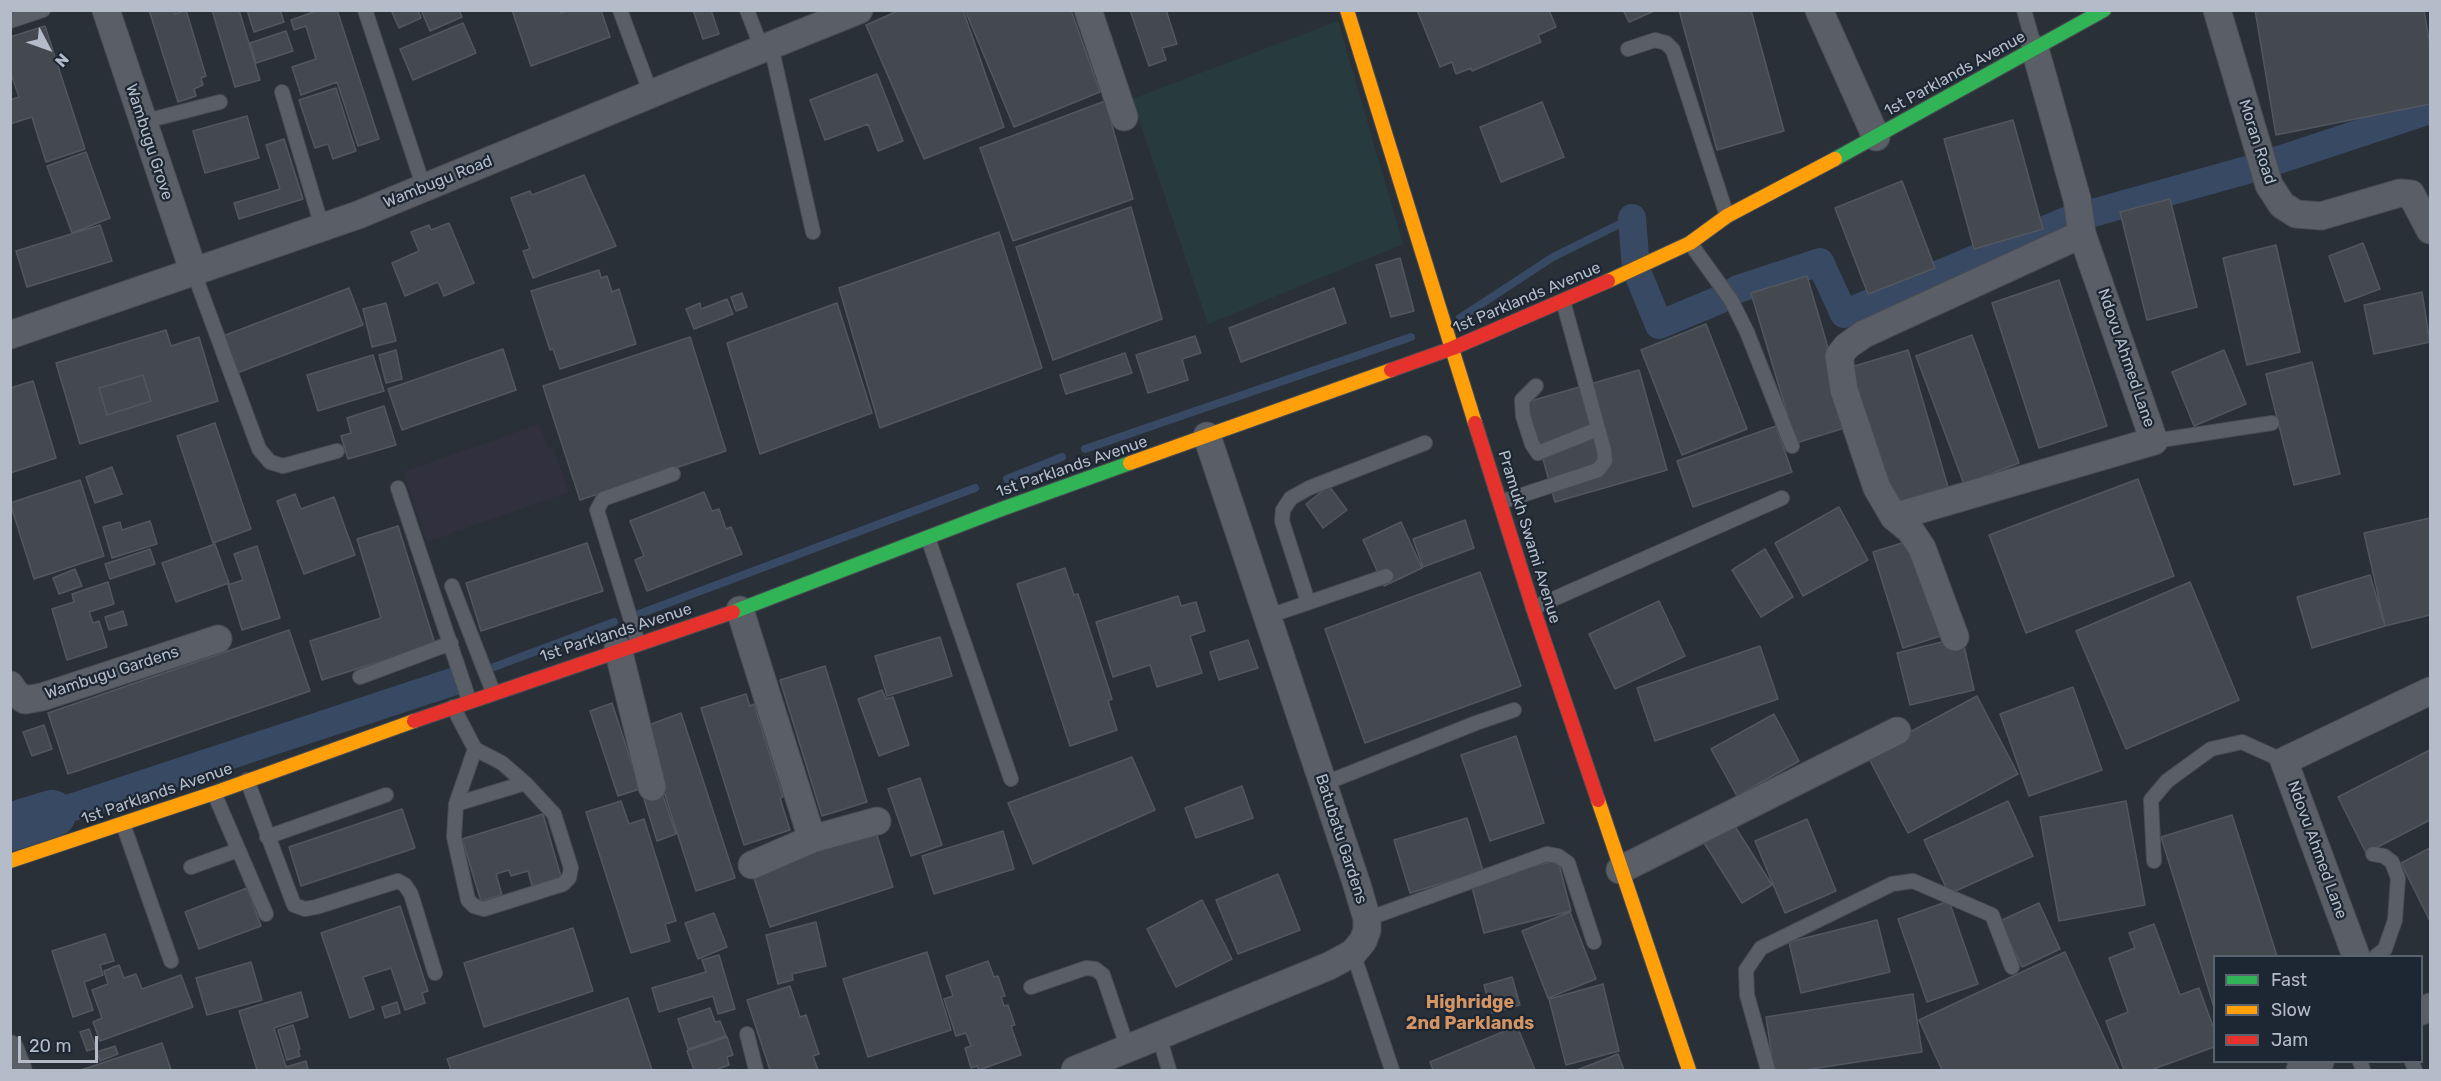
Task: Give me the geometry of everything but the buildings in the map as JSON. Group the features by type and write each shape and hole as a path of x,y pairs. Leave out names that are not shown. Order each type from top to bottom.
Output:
{"street":[{"name":"Wambugu Grove","path":"106,10 194,273"},
{"name":"Wambugu Road","path":"10,335 194,273 424,188 859,10"},
{"path":"1088,10 1124,117"},
{"name":"Pramukh Swami Avenue","path":"1347,10 1533,608 1689,1071"},
{"path":"1820,10 1876,137"},
{"name":"1st Parklands Avenue","path":"10,861 214,793 493,692 740,610 999,510 1453,348 1636,269 1690,243 1727,216 1876,137 2104,10"},
{"name":"Moran Road","path":"2217,10 2269,185 2282,205 2296,214 2320,216 2400,193 2411,194 2430,230"},
{"name":"Ndovu Ahmed Lane","path":"1894,517 2154,441 2082,234 2077,199 2035,49"},
{"path":"1955,637 1922,548 1910,531 1894,517 1877,488 1844,390 1839,356 1847,346 1864,334 2082,234"},
{"name":"Batubatu Gardens","path":"1207,436 1269,616 1367,919 1367,930 1363,941 1353,953"},
{"path":"740,610 812,839"},
{"name":"Wambugu Gardens","path":"10,685 15,693 25,700 42,697 218,639"},
{"path":"628,646 652,787"},
{"name":"Ndovu Ahmed Lane","path":"2355,955 2284,761 2430,692"},
{"path":"1620,870 1897,731"},
{"path":"752,865 812,839 877,821"},
{"path":"1076,1071 1329,966 1353,953"},
{"path":"10,1049 18,1071"},
{"path":"2300,1071 2318,1063"}],"lane":[{"path":"10,21 43,10"},
{"path":"365,10 424,188"},
{"path":"620,10 651,94"},
{"path":"747,10 766,47 813,232"},
{"path":"2024,10 2035,49"},
{"path":"1628,50 1655,40 1666,43 1673,50 1727,216"},
{"path":"282,92 322,227"},
{"path":"142,122 220,102"},
{"path":"1690,243 1736,311 1747,332 1792,446"},
{"path":"194,273 259,449 270,462 283,466 337,451"},
{"path":"1501,502 1598,470 1605,461 1563,301"},
{"path":"1536,386 1522,400 1523,416 1532,444 1538,453 1598,429"},
{"path":"2154,441 2272,423"},
{"path":"1308,602 1282,521 1283,510 1291,498 1309,488 1425,442"},
{"path":"628,646 597,510 603,499 673,474"},
{"path":"398,488 470,700"},
{"path":"1533,608 1782,498"},
{"path":"928,538 1011,779"},
{"path":"1269,616 1386,576"},
{"path":"452,586 493,692"},
{"path":"360,677 451,643"},
{"path":"453,707 475,749 502,763 525,783 554,814 572,868 569,878 563,884 484,909 474,906 468,900 454,837 456,804 475,749"},
{"path":"1323,784 1514,710"},
{"path":"2154,861 2151,800 2167,781 2211,749 2242,741 2284,761"},
{"path":"247,780 294,905 304,909 316,907 398,881 405,885 411,894 435,973"},
{"path":"456,804 525,783"},
{"path":"214,793 266,914"},
{"path":"267,837 386,795"},
{"path":"123,824 171,961"},
{"path":"191,867 238,850"},
{"path":"1367,919 1546,854 1558,856 1568,863 1594,942"},
{"path":"2373,854 2384,856 2392,862 2398,878 2395,920 2385,949 2378,955"},
{"path":"1768,1071 1747,995 1746,970 1756,955 1761,948 1893,884 1913,881 1992,915 2012,967"},
{"path":"1353,953 1392,1071"},
{"path":"1031,987 1086,968 1095,969 1103,975 1128,1049"},
{"path":"747,1034 756,1071"},
{"path":"1159,1036 1169,1071"}],"shaded area":[{"path":"539,424 548,448 553,447 569,492 427,542 403,472"}],"green space":[{"path":"1338,21 1403,244 1208,324 1132,99"}],"waterway":[{"path":"1632,218 1636,269 1659,325 1719,300 1738,289 1820,262 1844,314 2071,219 2254,168 2430,110"},
{"path":"1460,318 1553,257 1632,218"},
{"path":"1085,449 1411,337"},
{"path":"1007,479 1062,457"},
{"path":"639,614 975,488"},
{"path":"494,667 614,622"},
{"path":"52,814 452,682"},
{"path":"10,827 52,814"}],"traffic: fast":[{"path":"1835,159 2104,10"},
{"path":"733,612 999,510 1130,463"}],"traffic: slow":[{"path":"1347,10 1475,423"},
{"path":"1608,281 1690,243 1727,216 1835,159"},
{"path":"1130,463 1391,370"},
{"path":"10,861 214,793 414,721"},
{"path":"1598,800 1689,1070"}],"traffic: jam":[{"path":"1391,370 1453,348 1608,281"},
{"path":"1475,423 1533,608 1598,800"},
{"path":"414,721 733,612"}],"district":[{"name":"Highridge 2nd Parklands","path":"1470,1013"}]}
